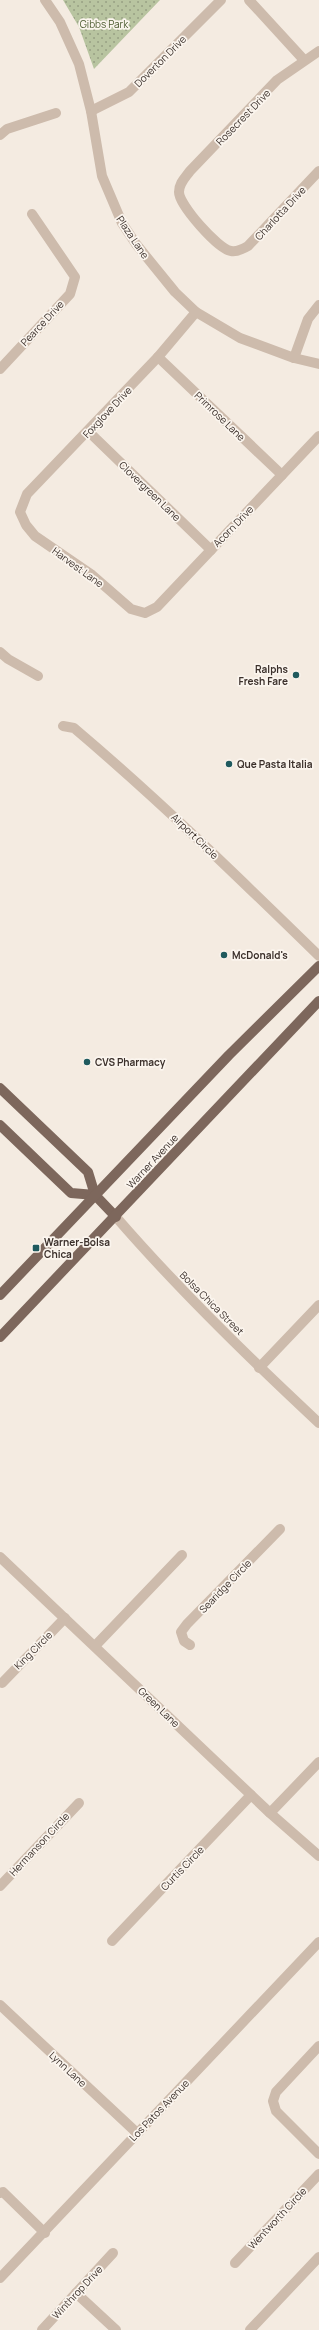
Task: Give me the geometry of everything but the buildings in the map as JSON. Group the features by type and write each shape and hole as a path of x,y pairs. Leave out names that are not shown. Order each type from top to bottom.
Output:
{"main road":[{"name":"Warner Avenue","path":"0,1295 95,1195 319,966"},
{"name":"Warner Avenue","path":"0,1337 116,1217 319,1001"},
{"name":"Bolsa Chica Street","path":"0,1088 88,1172 95,1195 116,1217"},
{"path":"0,1125 71,1193 95,1195"}],"street":[{"name":"Plaza Lane","path":"45,0 60,22 79,64 91,111 102,176 122,223 164,278 196,312 240,338 294,358 319,364"},
{"name":"Doverton Drive","path":"91,111 129,92 221,0"},
{"path":"249,0 304,60"},
{"name":"Rosecrest Drive","path":"238,251 230,251 218,244 183,205 179,193 180,183 277,80 319,51"},
{"path":"0,135 7,128 56,113"},
{"name":"Charlotta Drive","path":"238,251 248,246 319,171"},
{"name":"Pearce Drive","path":"0,369 4,358 70,294 75,277 32,214"},
{"path":"294,358 308,319 319,305"},
{"name":"Foxglove Drive","path":"20,512 22,503 27,494 89,432 158,357 196,312"},
{"name":"Primrose Lane","path":"158,357 282,475"},
{"name":"Clovergreen Lane","path":"89,432 211,550"},
{"name":"Acorn Drive","path":"145,613 157,608 319,436"},
{"name":"Harvest Lane","path":"20,512 26,525 35,536 92,575 131,609 145,613"},
{"path":"0,652 8,659 38,676"},
{"name":"Airport Circle","path":"62,726 74,728 133,778 319,956"},
{"name":"Bolsa Chica Street","path":"116,1217 159,1267 259,1368 319,1423"},
{"path":"259,1368 319,1305"},
{"name":"Searidge Circle","path":"190,1645 184,1641 181,1632 187,1624 280,1529"},
{"path":"95,1646 182,1555"},
{"name":"Green Lane","path":"0,1557 270,1813 319,1856"},
{"name":"King Circle","path":"2,1683 65,1618"},
{"path":"270,1813 319,1762"},
{"name":"Curtis Circle","path":"112,1941 252,1795"},
{"name":"Hermanson Circle","path":"0,1886 79,1803"},
{"name":"Los Patos Avenue","path":"0,2278 45,2233 137,2132 319,1942"},
{"name":"Lynn Lane","path":"0,2005 137,2132"},
{"path":"319,2046 276,2092 273,2101 276,2111 319,2154"},
{"name":"Wentworth Circle","path":"235,2263 319,2174"},
{"path":"0,2193 3,2192 45,2233"},
{"name":"Winthrop Drive","path":"42,2330 113,2253"},
{"path":"254,2329 319,2257"},
{"path":"76,2293 116,2330"}],"green space":[{"name":"Gibbs Park","path":"63,0 160,0 94,69 79,27"}],"place":[{"name":"Ralphs Fresh Fare","path":"296,675"},
{"name":"Que Pasta Italia","path":"229,764"},
{"name":"McDonald's","path":"224,955"},
{"name":"CVS Pharmacy","path":"87,1062"},
{"name":"Warner-Bolsa Chica","path":"36,1248"}]}
